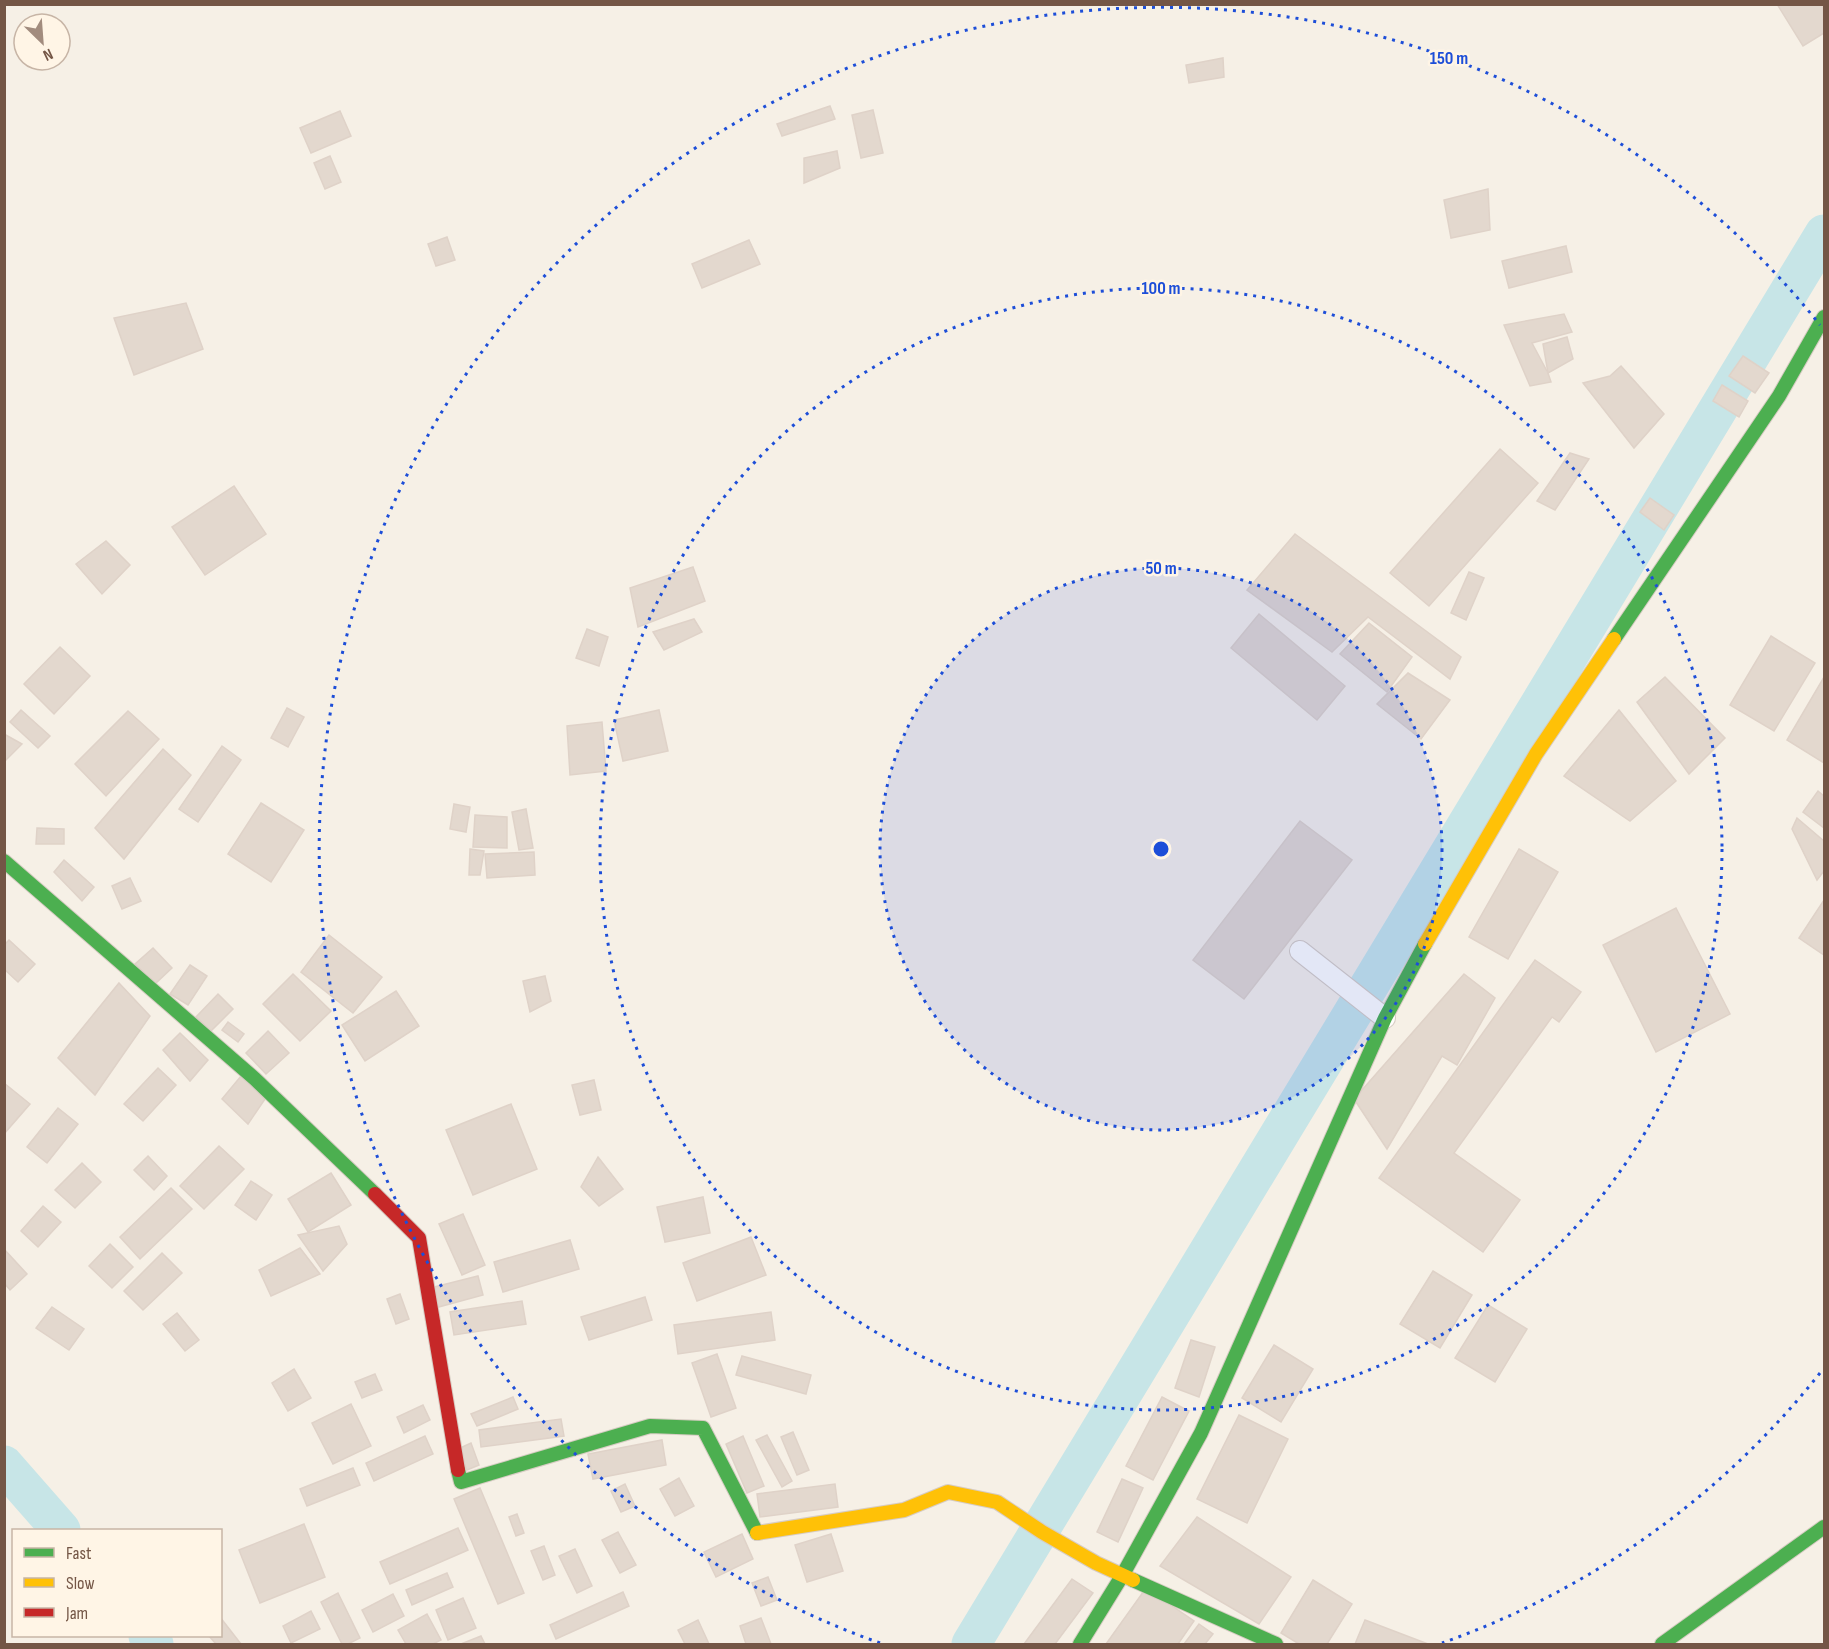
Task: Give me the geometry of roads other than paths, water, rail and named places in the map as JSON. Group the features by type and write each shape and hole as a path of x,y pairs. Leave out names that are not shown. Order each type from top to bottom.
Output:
{"street":[{"path":"1080,1644 1122,1576 1201,1432 1385,1018 1447,904 1536,754 1779,396 1824,317"},
{"path":"4,861 255,1079 361,1179 419,1238 454,1456 461,1482 650,1426 703,1428 757,1533 904,1510 948,1492 997,1502 1051,1537 1122,1576 1276,1644"},
{"path":"1662,1644 1824,1527"}],"lane":[{"path":"1300,951 1385,1018"}],"waterway":[{"path":"971,1644 1824,234"},
{"path":"4,1465 60,1529"},
{"path":"149,1637 154,1644"}]}
